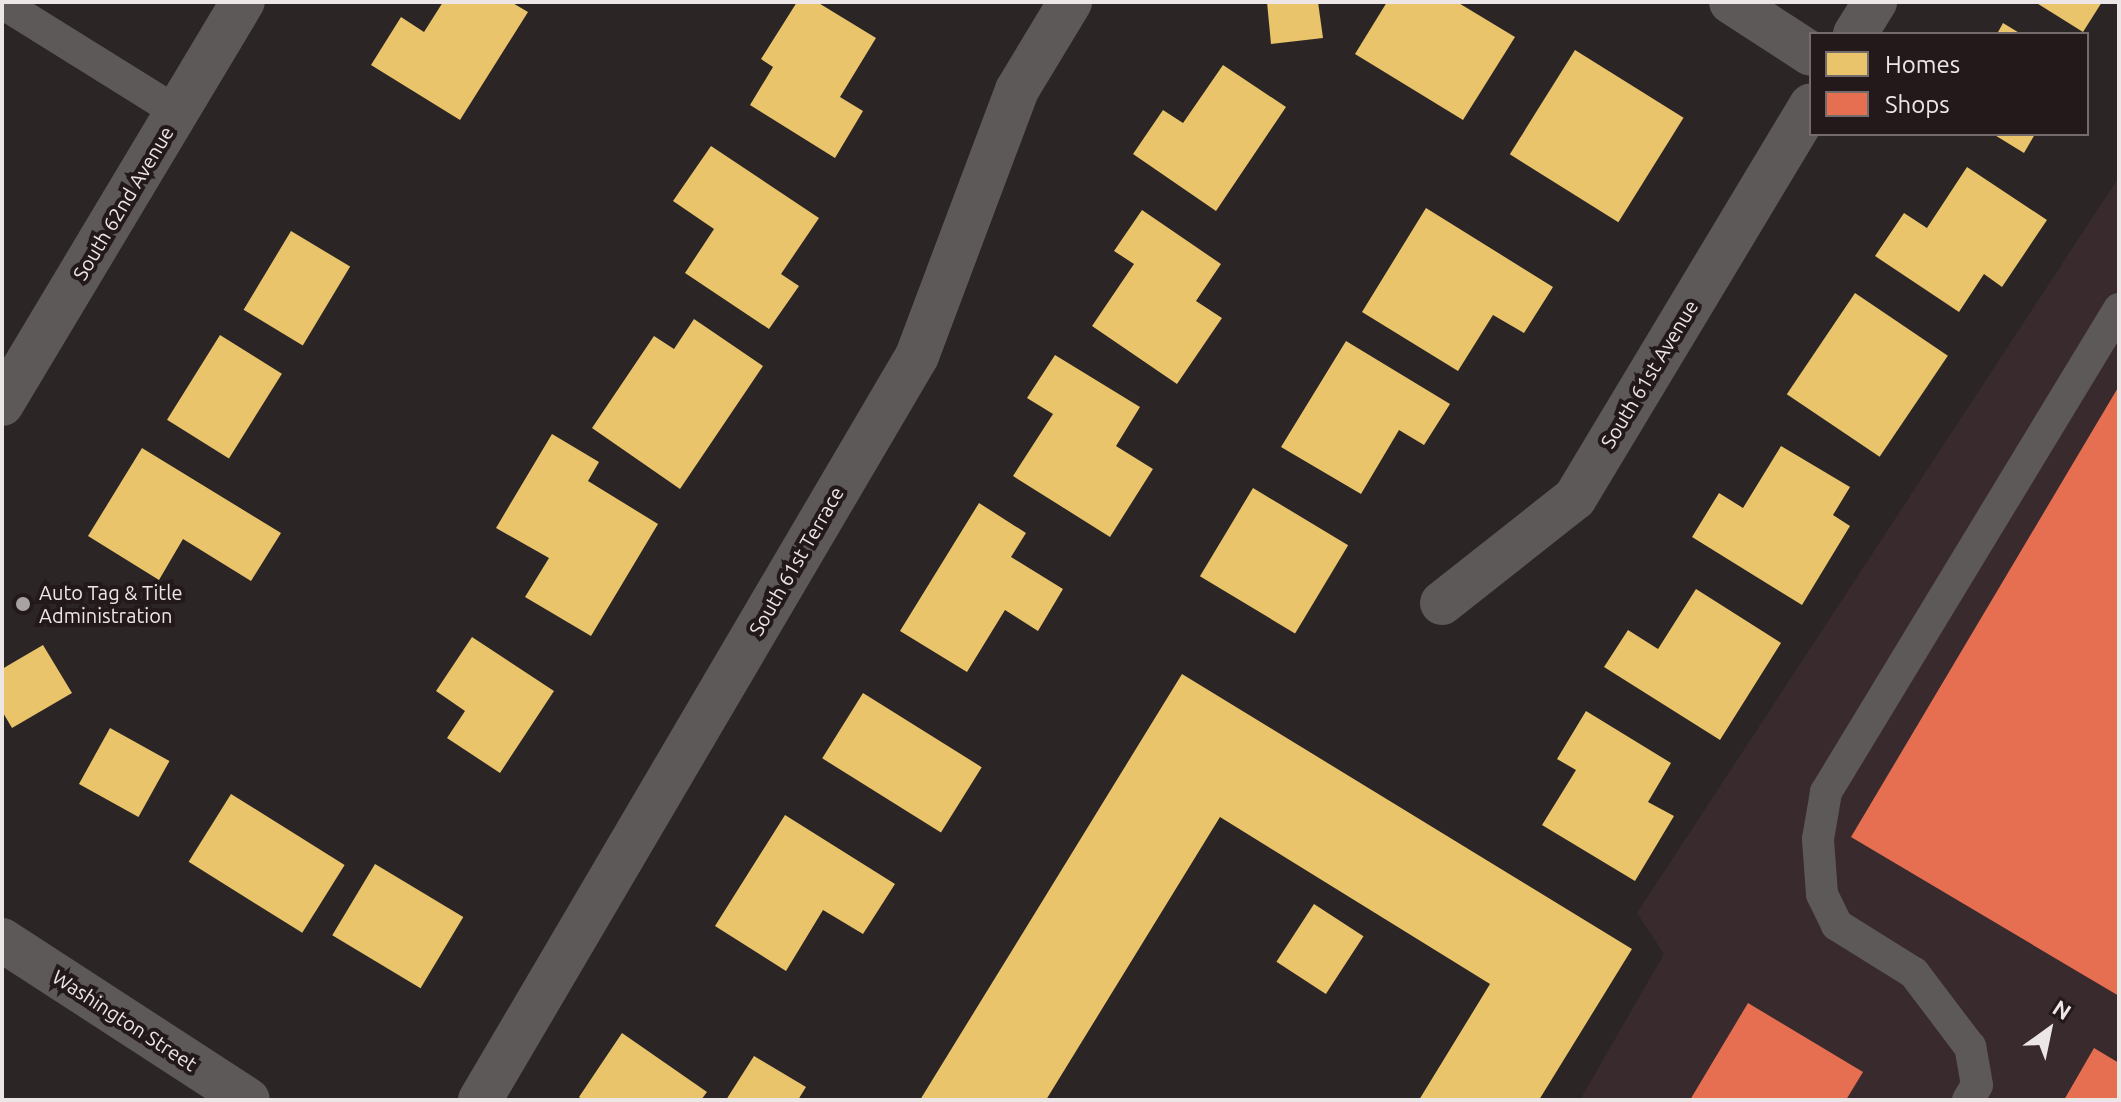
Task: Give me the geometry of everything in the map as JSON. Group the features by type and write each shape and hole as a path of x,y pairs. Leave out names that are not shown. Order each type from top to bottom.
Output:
{"street":[{"name":"South 62nd Avenue","path":"2,404 243,2"},
{"name":"South 61st Terrace","path":"480,1100 917,356 1017,90 1070,2"},
{"path":"1731,2 1809,53"},
{"path":"1856,32 1875,2"},
{"name":"South 61st Avenue","path":"1442,603 1575,498 1809,108"},
{"name":"Washington Street","path":"2,940 248,1100"}],"lane":[{"path":"2,3 177,112"},
{"path":"1968,1100 1977,1085 1970,1047 1914,973 1837,925 1822,894 1818,839 1826,792 2119,309"}],"shaded area":[{"path":"2119,177 2119,1100 1580,1100 1664,954 1637,913"}],"building: Homes":[{"path":"443,2 511,2 528,12 460,120 371,65 401,17 424,32"},
{"path":"797,2 817,2 876,38 840,97 863,111 835,158 750,105 773,67 761,59"},
{"path":"1267,2 1318,2 1323,38 1271,44"},
{"path":"1387,2 1457,2 1515,37 1463,120 1355,54"},
{"path":"2035,2 2102,2 2083,32"},
{"path":"2003,23 2018,32 1998,32"},
{"path":"1575,50 1684,118 1618,222 1510,154"},
{"path":"1223,65 1286,107 1216,211 1133,154 1163,110 1183,123"},
{"path":"1996,136 2034,136 2024,153"},
{"path":"711,146 819,218 781,274 799,286 769,329 685,273 714,229 673,201"},
{"path":"1967,167 2047,220 2002,287 1984,274 1959,312 1875,256 1904,213 1927,228"},
{"path":"1426,208 1553,287 1524,333 1493,315 1458,371 1362,312"},
{"path":"1142,210 1221,264 1196,301 1222,318 1177,384 1092,326 1134,264 1114,251"},
{"path":"291,231 350,267 303,345 244,310"},
{"path":"1855,293 1948,356 1880,457 1787,394"},
{"path":"694,319 763,366 680,489 592,428 654,336 674,349"},
{"path":"220,335 282,374 229,458 167,420"},
{"path":"1346,341 1450,404 1424,445 1399,430 1361,494 1281,447"},
{"path":"1055,355 1140,407 1116,446 1153,469 1110,537 1013,476 1053,414 1027,398"},
{"path":"552,434 599,462 588,481 658,524 591,636 525,597 549,558 496,528"},
{"path":"1781,446 1850,487 1833,515 1850,526 1802,605 1692,537 1719,493 1743,508"},
{"path":"142,448 281,533 251,581 183,539 159,580 88,536"},
{"path":"1253,488 1348,545 1295,633 1200,576"},
{"path":"979,503 1026,533 1011,557 1063,589 1038,631 1005,610 967,672 900,631"},
{"path":"1696,589 1781,643 1720,740 1604,667 1628,630 1658,649"},
{"path":"472,637 554,691 500,773 447,738 465,711 436,691"},
{"path":"43,645 72,693 12,728 2,711 2,669"},
{"path":"1182,674 1632,949 1539,1100 1419,1100 1490,984 1220,817 1046,1100 920,1100"},
{"path":"863,693 982,767 941,832 822,758"},
{"path":"1586,711 1671,763 1648,802 1674,816 1635,881 1542,825 1576,770 1557,759"},
{"path":"110,728 169,761 138,817 79,784"},
{"path":"231,794 345,865 302,933 189,862"},
{"path":"785,815 895,884 863,934 823,910 786,971 715,926"},
{"path":"375,864 463,917 421,988 332,935"},
{"path":"1314,904 1363,936 1326,994 1276,962"},
{"path":"622,1033 707,1092 701,1100 583,1100 579,1097"},
{"path":"754,1056 806,1087 798,1100 726,1100"}],"building: Shops":[{"path":"2119,386 2119,996 1851,837"},
{"path":"1748,1003 1863,1072 1846,1100 1690,1100"},
{"path":"2094,1048 2119,1063 2119,1100 2064,1100"}],"place":[{"name":"Auto Tag & Title Administration","path":"23,604"}]}
